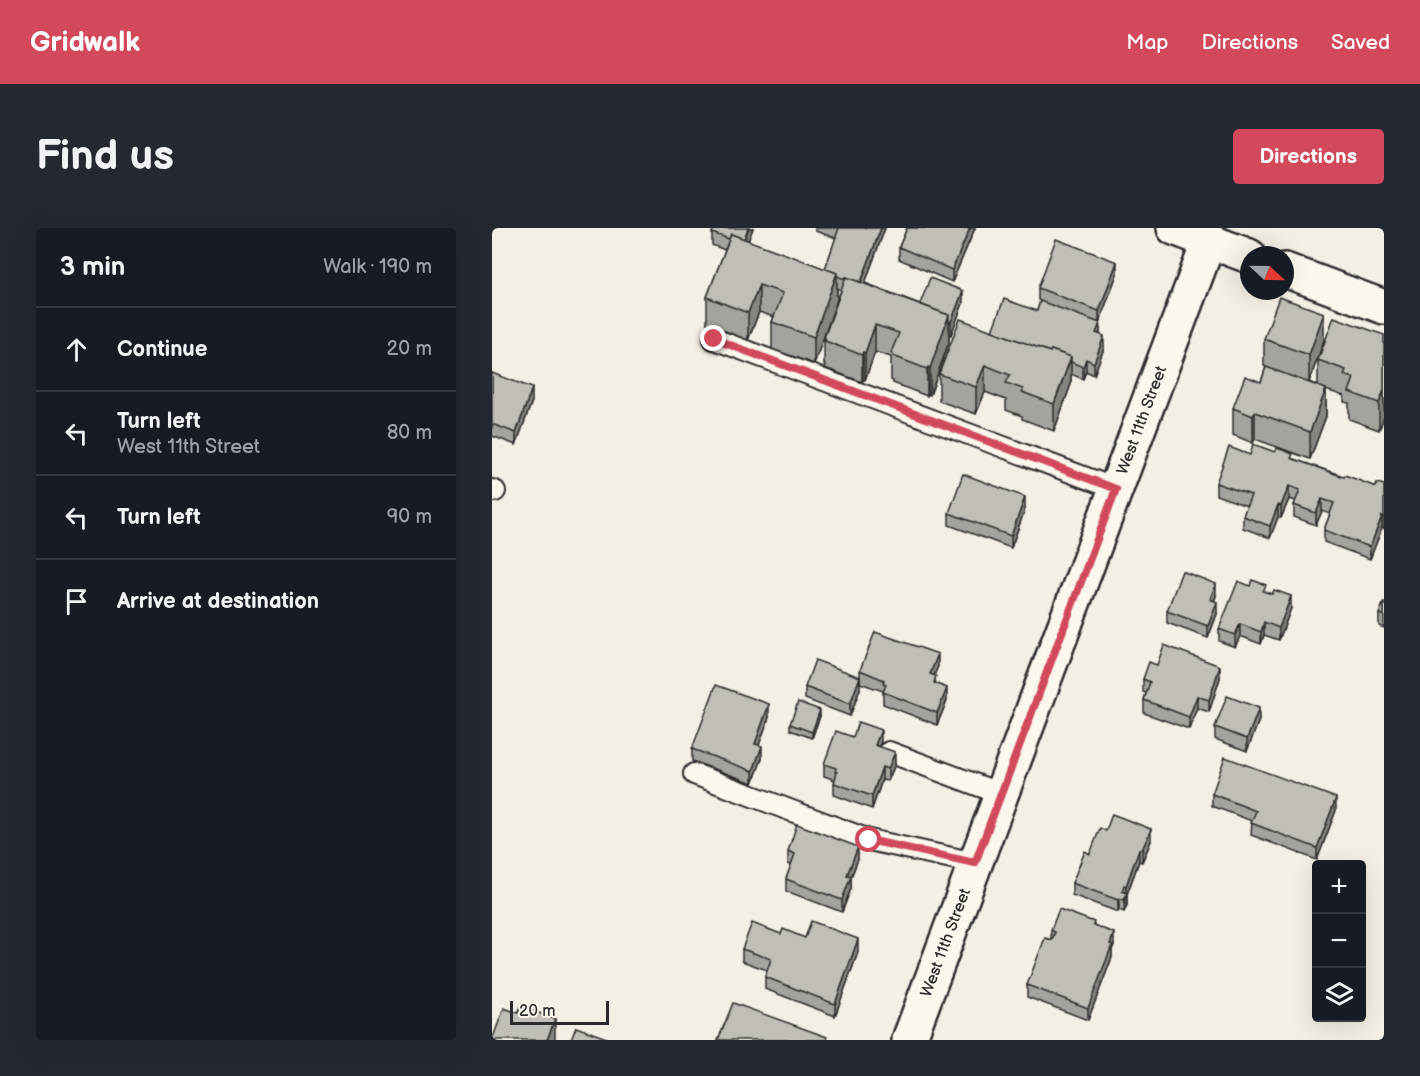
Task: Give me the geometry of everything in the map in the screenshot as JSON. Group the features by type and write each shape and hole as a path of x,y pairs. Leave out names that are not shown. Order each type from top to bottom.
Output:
{"street":[{"path":"1174,228 1240,253"},
{"name":"West 11th Street","path":"909,1040 1209,241"},
{"path":"1294,273 1384,307"}],"lane":[{"path":"714,339 1116,489"},
{"path":"890,752 1001,794"},
{"path":"694,774 869,840 975,863"}],"building":[{"path":"714,228 748,228 744,239 731,234 729,239 712,233"},
{"path":"839,228 881,228 861,282 846,277 845,279 825,269"},
{"path":"907,228 970,228 952,270 899,247"},
{"path":"731,234 837,273 814,337 772,322 783,293 759,285 748,313 707,297"},
{"path":"1056,239 1117,262 1099,311 1038,288"},
{"path":"846,277 949,315 930,368 927,369 893,356 891,353 899,333 875,325 865,353 863,352 862,355 825,341 824,338"},
{"path":"930,278 963,291 951,322 949,322 949,315 920,304"},
{"path":"1004,299 1037,311 1040,301 1100,323 1096,333 1104,336 1094,363 1086,359 1083,367 1071,362 1071,357 1051,350 1050,352 992,331"},
{"path":"1278,300 1287,300 1324,313 1309,355 1264,339"},
{"path":"1334,317 1384,335 1384,390 1379,403 1349,392 1354,378 1344,375 1346,370 1318,360"},
{"path":"960,319 1050,352 1051,350 1071,357 1054,404 1022,392 1023,389 1006,383 1010,375 985,365 976,387 939,374"},
{"path":"1266,367 1326,389 1310,432 1255,412 1253,416 1233,408 1245,376 1261,382"},
{"path":"492,373 532,388 516,433 492,424"},
{"path":"1253,444 1275,452 1277,448 1293,454 1291,458 1344,477 1345,475 1376,487 1377,483 1384,485 1384,517 1382,516 1370,547 1324,530 1334,503 1322,499 1316,513 1294,505 1300,490 1289,486 1270,526 1243,516 1251,495 1216,483 1229,447 1250,455"},
{"path":"963,474 1025,497 1011,536 949,513"},
{"path":"1182,571 1216,584 1210,599 1217,602 1208,626 1167,611"},
{"path":"1252,580 1266,585 1263,591 1272,594 1274,590 1291,596 1279,628 1264,622 1261,632 1240,624 1235,635 1219,629 1238,581 1250,586"},
{"path":"1384,602 1384,616 1379,614"},
{"path":"875,632 938,654 930,674 936,676 934,683 947,688 937,713 883,692 886,685 883,684 884,680 860,670"},
{"path":"1164,645 1220,666 1209,700 1197,696 1189,717 1144,700 1150,682 1143,679 1149,662 1157,665"},
{"path":"815,660 860,677 850,704 805,687"},
{"path":"716,685 769,704 755,744 762,746 753,771 692,749"},
{"path":"1227,696 1259,708 1247,739 1215,727"},
{"path":"798,702 820,710 812,732 790,724"},
{"path":"858,722 881,730 875,745 895,752 888,769 882,767 872,796 834,783 836,768 824,764 836,731 853,737"},
{"path":"1225,757 1336,798 1317,848 1251,823 1256,811 1212,794"},
{"path":"1112,814 1151,829 1142,850 1139,849 1126,886 1124,885 1122,891 1127,893 1124,900 1119,898 1118,900 1072,883 1085,851 1090,854 1100,828 1106,831"},
{"path":"797,824 858,847 847,875 851,876 842,900 786,879 795,854 788,851"},
{"path":"1059,909 1094,922 1093,925 1114,933 1110,944 1112,945 1088,1008 1027,985 1045,938 1052,940 1055,932 1051,930"},
{"path":"811,921 858,939 835,1004 765,977 771,959 742,949 752,923 781,934 783,929 805,938"},
{"path":"733,1003 827,1037 826,1040 718,1040"},
{"path":"520,1006 555,1019 547,1040 492,1040 504,1008 518,1013"},
{"path":"576,1027 612,1040 571,1040"}],"route":[{"path":"714,339 1116,489 975,863 869,840"}]}
